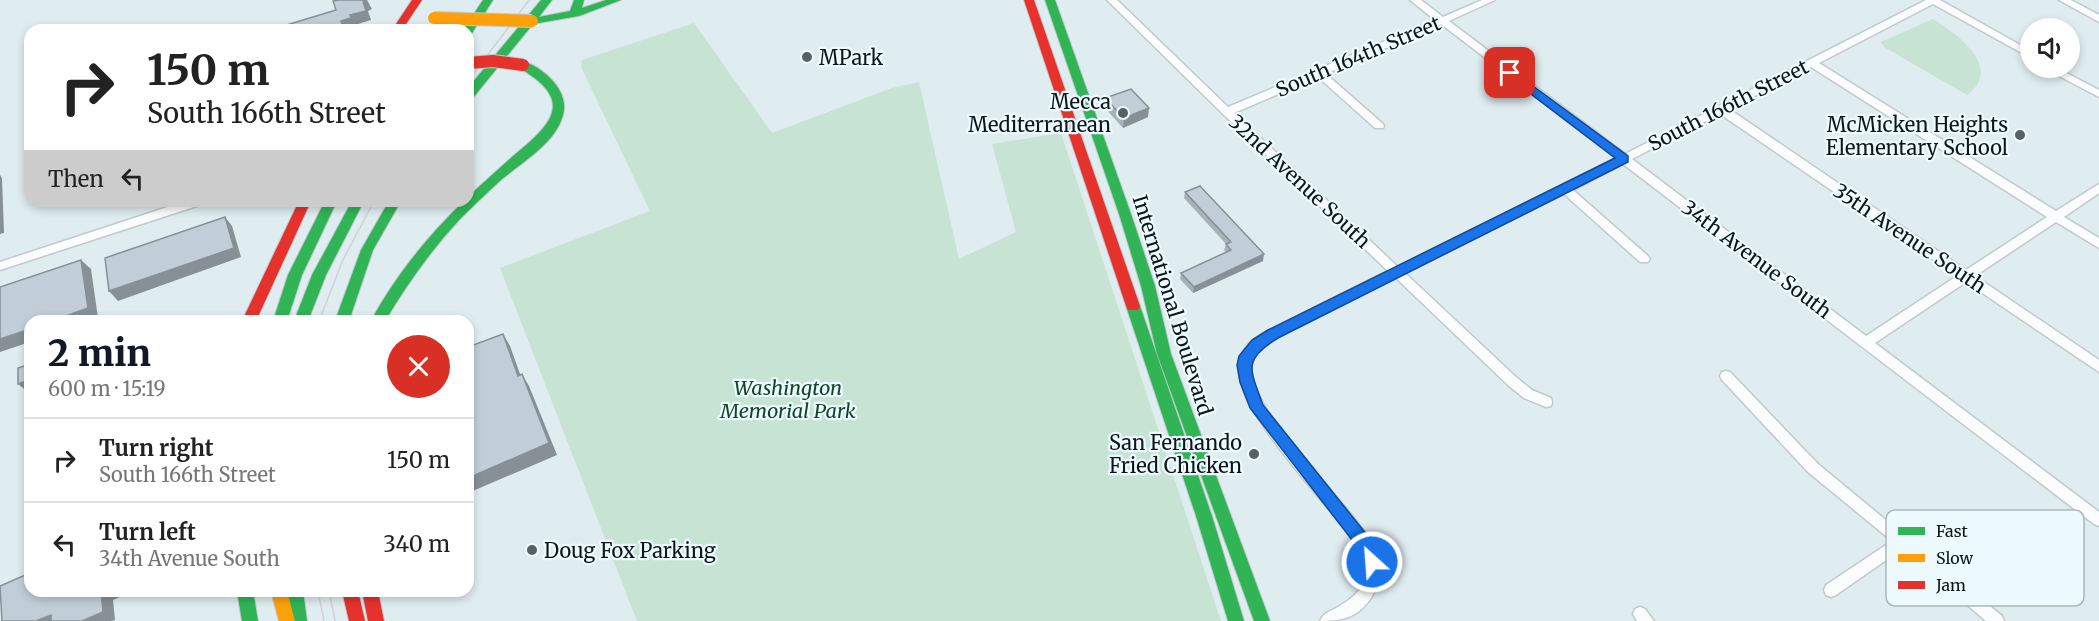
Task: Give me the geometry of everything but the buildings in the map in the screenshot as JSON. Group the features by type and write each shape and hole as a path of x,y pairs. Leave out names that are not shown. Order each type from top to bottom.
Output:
{"main road":[{"path":"400,24 417,0"},
{"path":"473,24 488,0"},
{"path":"474,89 547,0"},
{"path":"406,16 512,22 544,20 577,7 616,0"},
{"name":"International Boulevard","path":"1029,0 1204,516 1236,621"},
{"name":"International Boulevard","path":"1050,0 1125,214 1148,286 1164,354 1262,621"},
{"path":"474,63 493,61 523,65 537,72 554,89 558,111 555,120 530,149 474,199"},
{"path":"252,315 302,207"},
{"path":"281,315 285,300 302,259 328,207"},
{"path":"303,315 335,242 355,207"},
{"path":"344,315 367,250 392,207"},
{"path":"382,315 419,256 447,223 465,207"},
{"path":"246,597 250,621"},
{"path":"281,597 287,621"},
{"path":"296,597 299,621"},
{"path":"351,597 357,621"},
{"path":"371,597 376,621"},
{"path":"1229,597 1245,621"}],"street":[{"name":"32nd Avenue South","path":"1112,0 1513,382 1528,394 1546,402"},
{"name":"34th Avenue South","path":"1415,0 2099,519"},
{"name":"South 164th Street","path":"1227,112 1490,0"},
{"path":"1933,0 2020,49"},
{"name":"South 166th Street","path":"1327,621 1359,601 1369,588 1373,570 1368,550 1267,423 1252,394 1244,365 1251,349 1263,340 1624,159 1933,0"},
{"path":"2064,0 2099,19"},
{"path":"1812,62 2099,244"},
{"path":"1319,73 1379,126"},
{"path":"2070,78 2099,94"},
{"name":"35th Avenue South","path":"1721,109 2099,367"},
{"path":"1867,342 2099,188"},
{"path":"1564,189 1644,259"},
{"path":"0,266 180,207"},
{"path":"1726,376 1813,468 1886,527"},
{"path":"1831,590 1886,553"},
{"path":"1980,606 1997,621"}],"green space":[{"path":"1933,19 1954,33 1973,52 1979,63 1981,74 1977,85 1967,95 1884,47 1881,42"},
{"name":"Washington Memorial Park","path":"694,23 772,133 892,88 919,82 959,259 1016,232 992,144 1061,133 1221,621 637,621 500,268 650,211 581,67 582,60"}],"tram line":[{"path":"474,73 529,0"},
{"path":"321,315 343,260 371,207"},
{"path":"319,597 324,621"},
{"path":"330,597 335,621"}],"traffic: fast":[{"path":"473,24 488,0"},
{"path":"474,89 547,0"},
{"path":"575,14 579,0"},
{"path":"532,21 575,14 616,0"},
{"path":"1050,0 1125,214 1148,286 1164,354 1262,621"},
{"path":"474,199 541,140 551,128 558,113 559,104 554,90 537,73 523,65"},
{"path":"282,315 295,275 328,207"},
{"path":"303,315 319,275 355,207"},
{"path":"344,315 367,250 392,207"},
{"path":"382,315 423,254 466,207"},
{"path":"1133,306 1204,516 1236,621"},
{"path":"246,597 250,621"},
{"path":"296,597 299,621"}],"traffic: slow":[{"path":"434,18 532,21"},
{"path":"281,597 287,621"}],"traffic: jam":[{"path":"401,24 417,0"},
{"path":"1029,0 1133,306"},
{"path":"474,63 493,61 523,65"},
{"path":"252,315 302,207"},
{"path":"351,597 357,621"},
{"path":"371,597 376,621"}],"place":[{"name":"MPark","path":"807,57"},
{"name":"Mecca Mediterranean","path":"1123,113"},
{"name":"McMicken Heights Elementary School","path":"2020,135"},
{"name":"San Fernando Fried Chicken","path":"1254,454"},
{"name":"Doug Fox Parking","path":"532,550"}],"route":[{"path":"1372,562 1365,545 1257,408 1247,382 1244,365 1246,356 1257,344 1273,334 1624,159 1510,73"}]}
